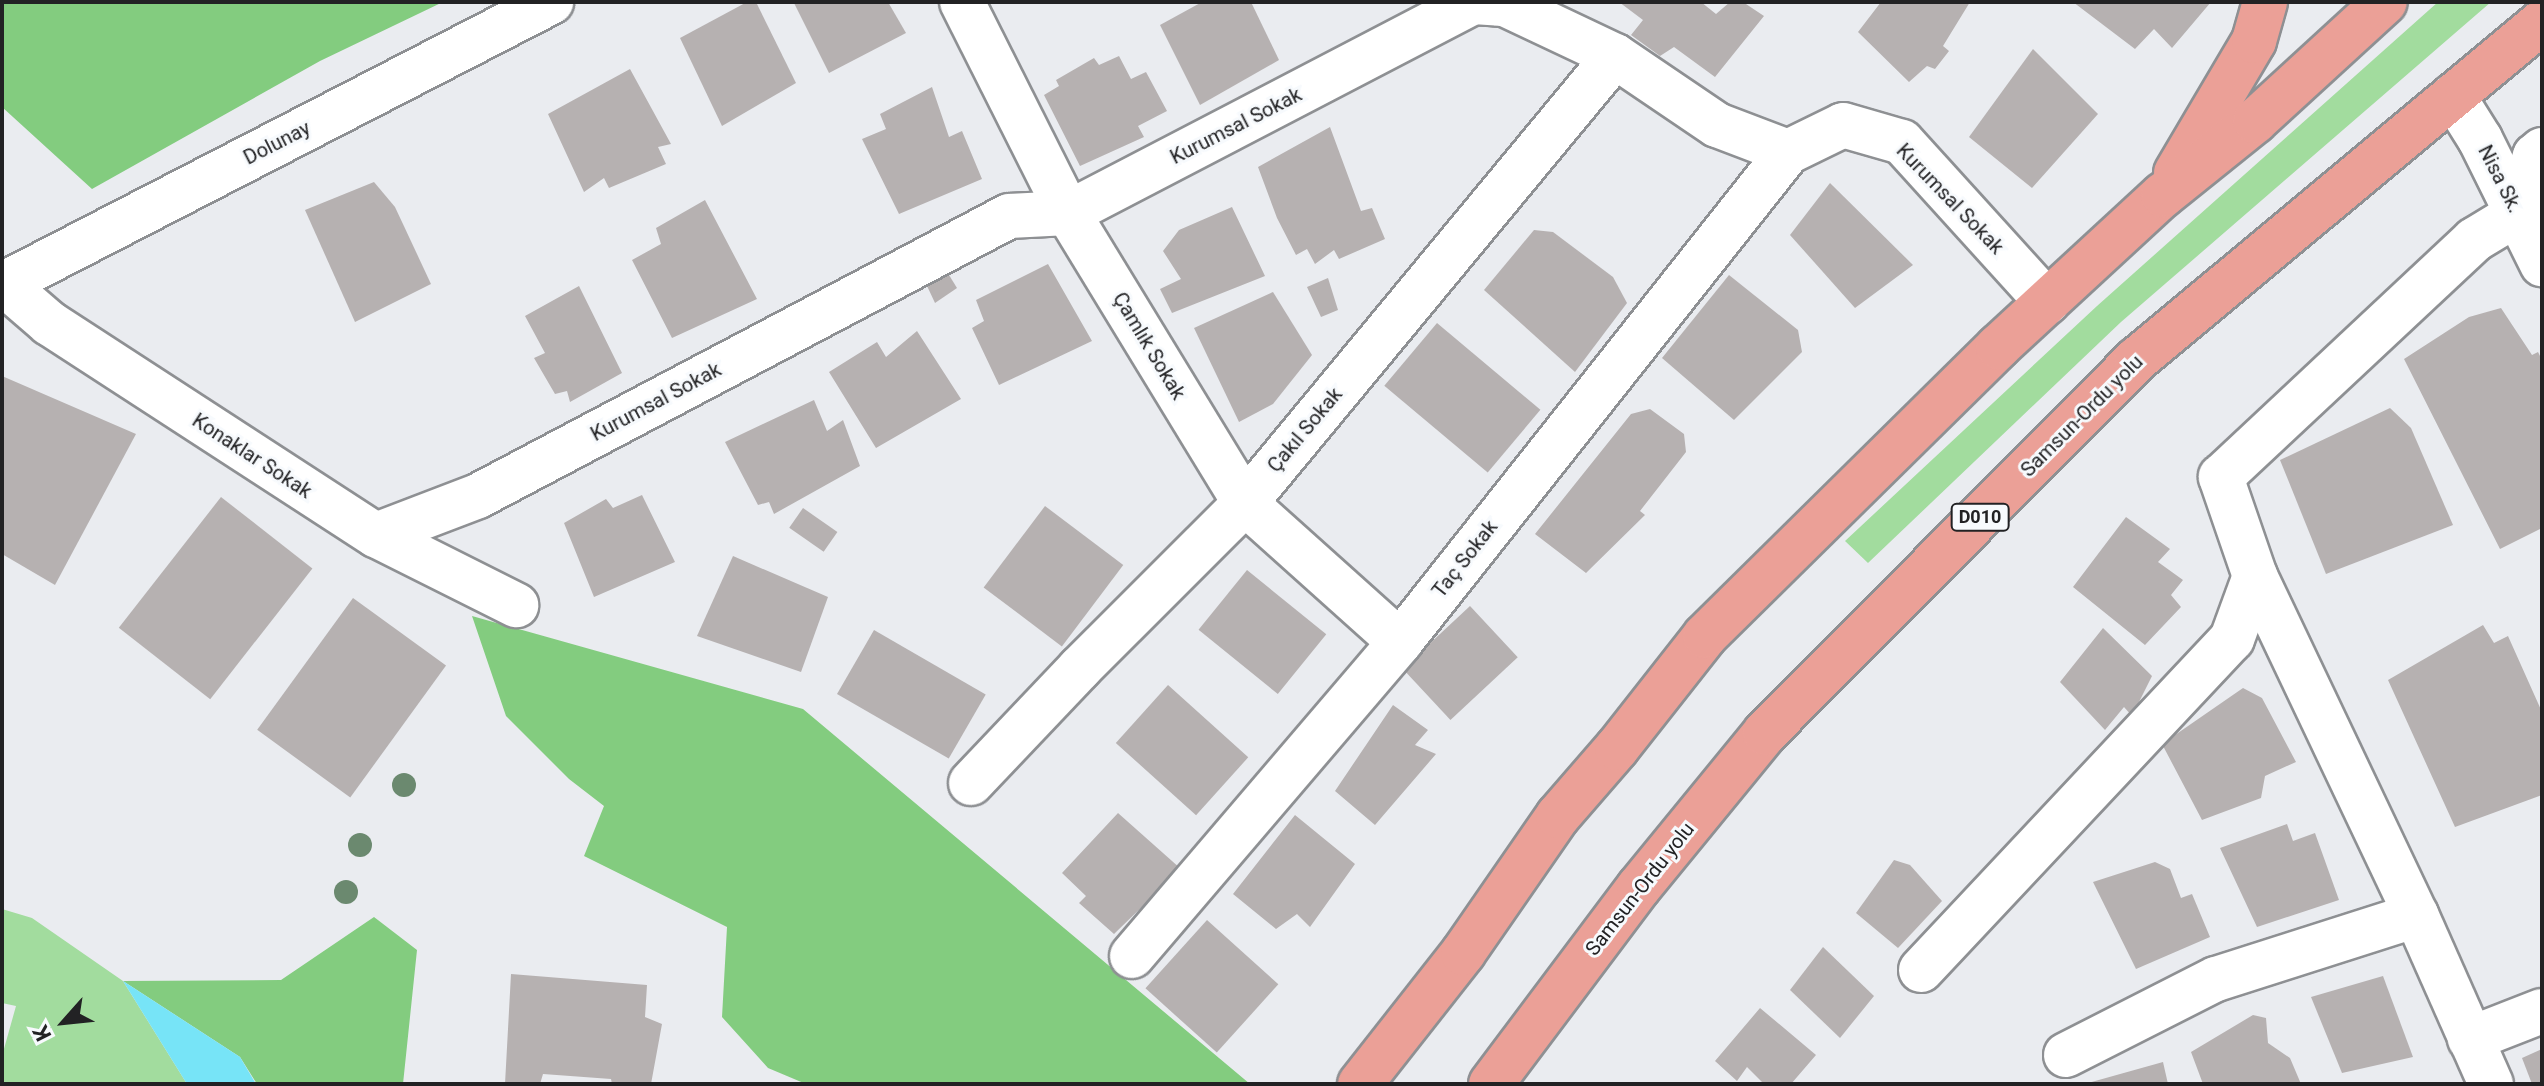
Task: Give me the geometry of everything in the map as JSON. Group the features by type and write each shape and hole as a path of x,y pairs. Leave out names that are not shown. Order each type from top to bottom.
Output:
{"highway":[{"path":"2163,195 2254,41 2265,2"},
{"path":"1360,1084 1463,953 1558,816 1617,748 1705,636 2047,302 2163,195 2255,121 2385,2"},
{"name":"Samsun-Ordu yolu","path":"1491,1084 1639,887 1765,733 2136,360 2542,22"}],"street":[{"name":"Dolunay","path":"3,284 551,2"},
{"name":"Çamlık Sokak","path":"962,2 1068,213 1245,503 1400,642"},
{"name":"Kurumsal Sokak","path":"376,535 478,496 1009,216 1068,213 1474,2 1505,4 1615,56 1717,125 1788,152 1843,125 1902,142 2047,302"},
{"name":"Çakıl Sokak","path":"971,783 1080,668 1245,503 1615,56"},
{"name":"Nisa Sk.","path":"2453,96 2480,139 2542,264"},
{"path":"2491,1084 2416,915 2255,576 2221,477 2474,240 2517,214 2535,156 2542,150"},
{"name":"Taç Sokak","path":"1132,956 1400,642 1788,152"},
{"name":"Konaklar Sokak","path":"3,284 49,323 376,535 516,605"},
{"path":"1921,970 2232,639 2255,576"},
{"path":"2066,1055 2216,979 2416,915"},
{"path":"2470,1039 2542,1011"}],"green space":[{"path":"2,2 443,2 320,61 92,189 2,107"},
{"path":"2438,2 2491,2 2121,322 1868,563 1845,541 2097,306"},
{"path":"472,616 803,709 1250,1084 806,1084 768,1068 722,1017 727,927 584,856 604,806 569,779 506,716"},
{"path":"2,909 32,918 123,981 187,1084 2,1084 2,1056 16,1006 2,1003"},
{"path":"374,917 417,950 403,1084 257,1084 240,1057 123,981 281,980"}],"water":[{"path":"123,981 240,1057 256,1084 187,1084"}],"building":[{"path":"747,2 756,2 796,83 722,126 680,38"},
{"path":"888,2 906,33 829,73 794,3"},
{"path":"1202,2 1251,2 1279,60 1200,105 1160,25"},
{"path":"1619,2 1701,2 1716,14 1730,2 1743,2 1764,16 1715,77 1674,47 1660,56 1631,35 1643,20"},
{"path":"1881,2 1970,2 1943,46 1949,51 1935,69 1927,66 1909,82 1858,32"},
{"path":"2073,2 2211,2 2172,48 2154,29 2135,49"},
{"path":"2033,49 2098,114 2032,188 1969,137"},
{"path":"1119,56 1131,79 1146,72 1167,111 1138,126 1144,137 1080,166 1044,95 1059,86 1056,80 1094,58 1099,65"},
{"path":"630,69 671,144 658,147 666,164 609,188 604,178 584,192 548,114"},
{"path":"932,87 949,137 962,131 982,179 899,214 862,139 886,129 880,114"},
{"path":"1330,127 1361,211 1372,208 1385,239 1339,259 1334,250 1315,264 1307,249 1296,255 1277,218 1258,167"},
{"path":"374,182 395,207 431,284 355,322 305,210"},
{"path":"1830,183 1913,265 1855,308 1790,235"},
{"path":"705,200 757,299 672,338 632,260 661,244 656,228"},
{"path":"1232,207 1265,276 1172,313 1160,289 1181,279 1163,251 1179,230"},
{"path":"1534,230 1553,232 1613,277 1627,303 1575,372 1484,290"},
{"path":"941,262 957,288 935,303 921,273"},
{"path":"1048,264 1092,341 999,385 972,328 984,321 976,300"},
{"path":"1729,275 1798,330 1802,352 1734,420 1662,358"},
{"path":"1328,278 1338,310 1321,317 1307,287"},
{"path":"579,286 622,373 570,402 567,391 555,394 534,358 545,353 525,316"},
{"path":"1273,292 1312,355 1273,404 1239,422 1194,328"},
{"path":"2501,308 2532,355 2538,352 2542,360 2542,528 2500,549 2404,359 2469,317"},
{"path":"1437,323 1540,410 1488,473 1384,386"},
{"path":"917,331 961,399 876,448 829,372 877,342 886,357"},
{"path":"2,376 136,434 55,585 2,554"},
{"path":"814,400 827,431 843,420 860,466 774,514 769,502 758,505 725,442"},
{"path":"2390,408 2411,428 2453,525 2326,574 2280,460"},
{"path":"1650,409 1684,434 1686,452 1640,511 1645,515 1586,573 1535,534 1631,414"},
{"path":"642,495 675,562 594,597 564,523 606,499 613,508"},
{"path":"221,497 312,568 210,699 119,628"},
{"path":"1045,506 1123,565 1062,646 984,587"},
{"path":"803,508 837,532 824,552 789,528"},
{"path":"2126,517 2170,549 2158,562 2183,580 2171,595 2181,607 2145,645 2073,587"},
{"path":"733,556 828,597 801,672 697,636"},
{"path":"1247,570 1326,634 1278,694 1199,630"},
{"path":"353,598 446,666 350,797 257,730"},
{"path":"1470,606 1518,657 1450,720 1403,669"},
{"path":"2483,625 2494,643 2508,636 2542,712 2542,795 2455,827 2388,680"},
{"path":"2103,628 2152,676 2132,716 2124,707 2105,730 2060,682"},
{"path":"874,630 986,694 949,759 837,694"},
{"path":"1168,685 1248,757 1196,815 1116,743"},
{"path":"2243,688 2262,698 2296,762 2265,776 2261,798 2202,820 2162,744"},
{"path":"1393,705 1428,730 1415,745 1436,754 1375,825 1335,791"},
{"path":"1118,813 1181,869 1114,934 1079,903 1086,896 1062,873"},
{"path":"1295,815 1355,864 1310,927 1297,914 1276,929 1233,894"},
{"path":"2287,824 2293,841 2315,833 2339,900 2257,927 2220,848"},
{"path":"1894,860 1910,865 1942,901 1898,948 1856,913"},
{"path":"2155,862 2170,869 2181,898 2192,894 2210,937 2136,969 2093,882"},
{"path":"1207,920 1278,984 1217,1053 1145,988"},
{"path":"1823,947 1874,996 1840,1038 1790,990"},
{"path":"511,974 647,985 645,1017 662,1024 651,1084 612,1084 611,1079 543,1074 540,1084 505,1084"},
{"path":"2383,976 2413,1057 2342,1073 2311,997"},
{"path":"1760,1008 1816,1055 1791,1084 1764,1084 1747,1067 1737,1081 1715,1061"},
{"path":"2253,1015 2266,1018 2268,1043 2290,1058 2301,1084 2203,1084 2191,1052"},
{"path":"2542,1049 2542,1084 2532,1084 2522,1058"},
{"path":"2163,1062 2168,1084 2088,1084 2088,1083"}]}
